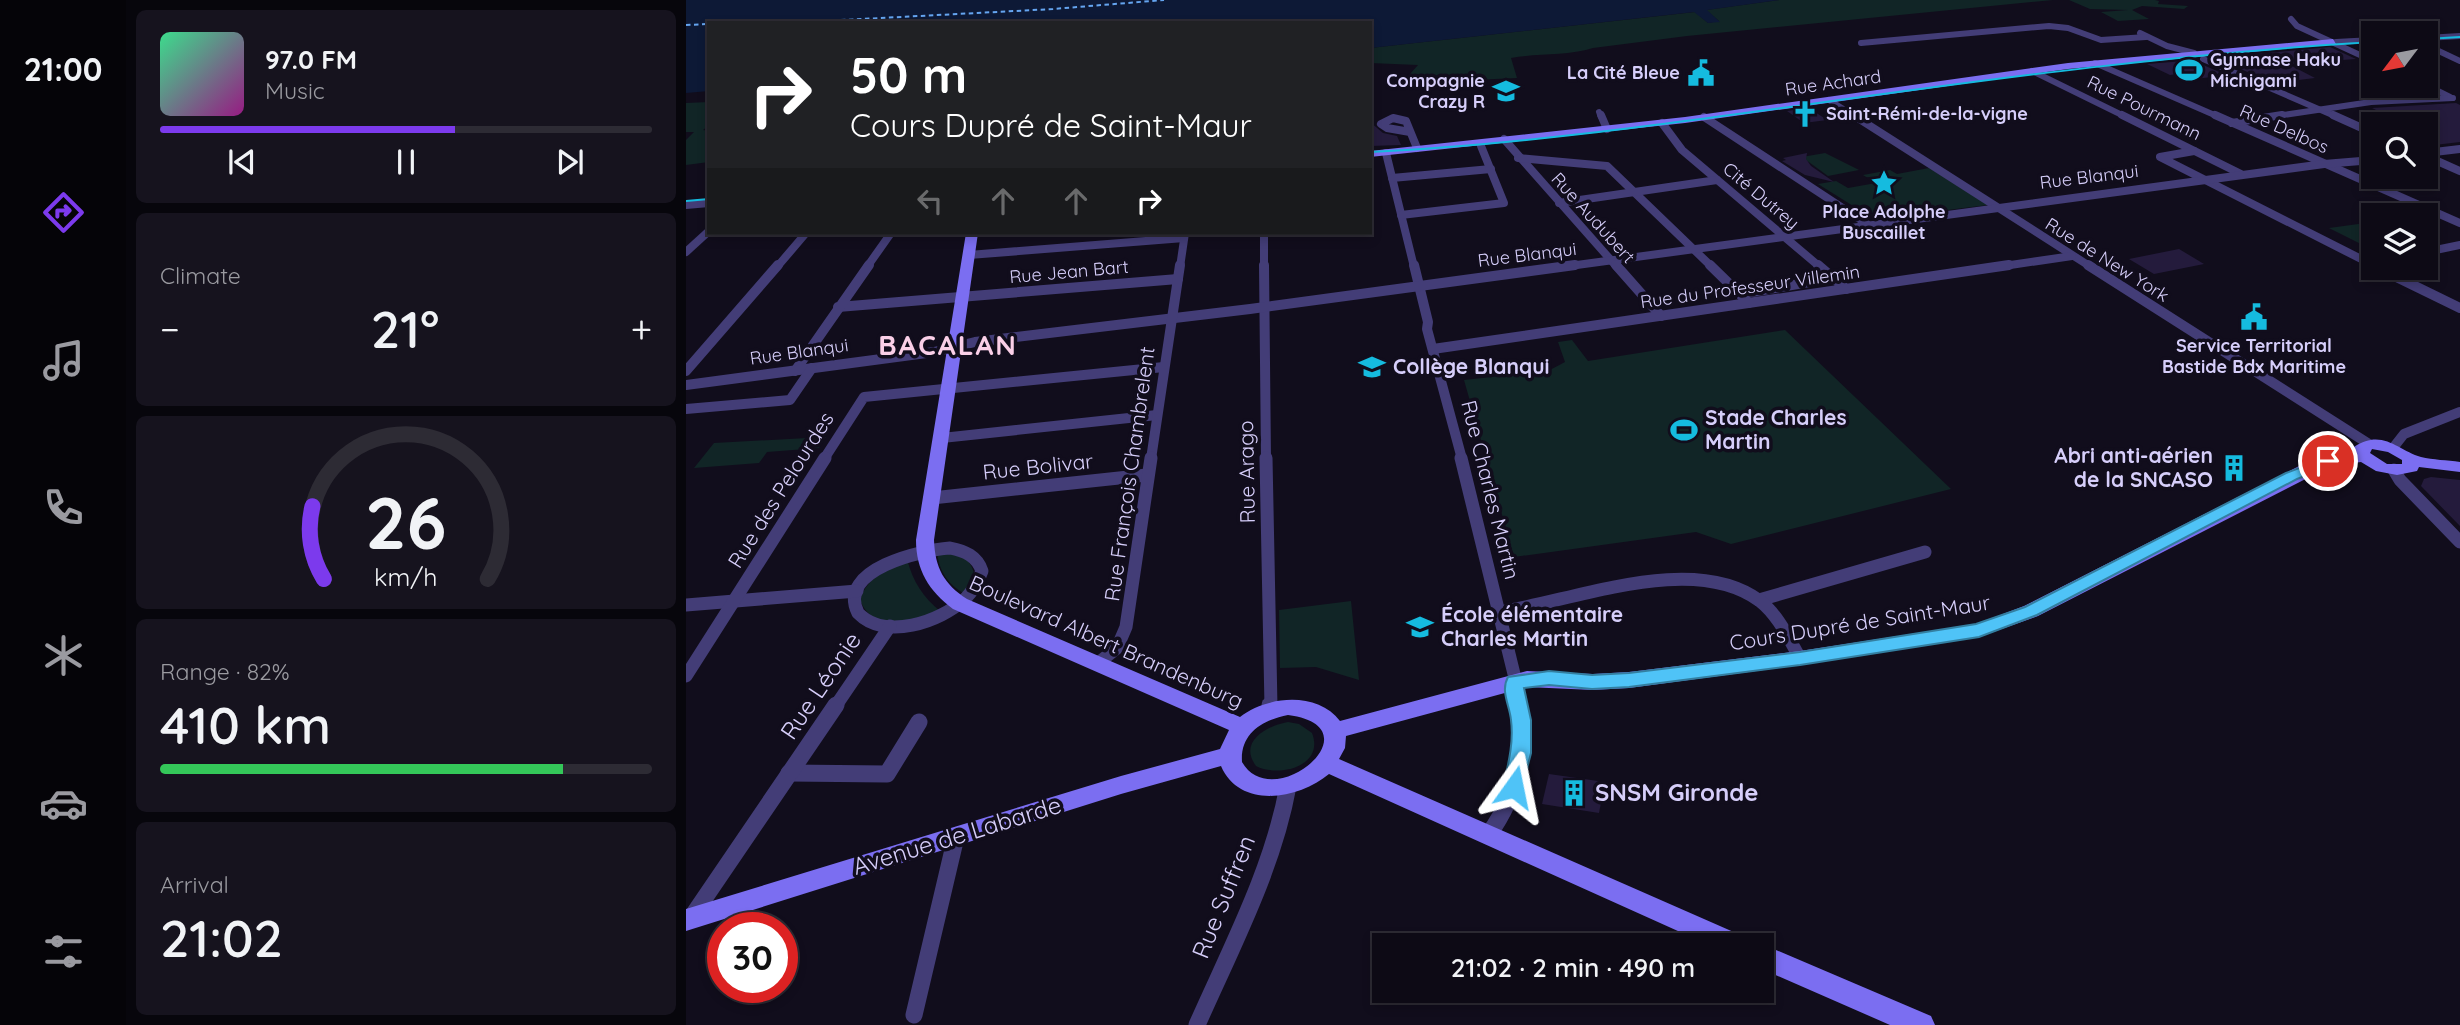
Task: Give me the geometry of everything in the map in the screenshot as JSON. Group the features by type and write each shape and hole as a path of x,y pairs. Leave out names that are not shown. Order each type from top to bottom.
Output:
{"street":[{"path":"2291,19 2297,26 2361,55"},
{"path":"1861,43 2049,26 2068,28 2101,40 2143,35 2168,50"},
{"path":"2438,37 2460,36"},
{"path":"2333,42 2361,41"},
{"name":"Rue Achard","path":"1372,154 1662,123 2095,63 2168,50 2199,56 2333,42"},
{"path":"2438,51 2460,61"},
{"path":"2199,56 2361,128"},
{"name":"Rue Delbos","path":"2095,63 2460,223"},
{"name":"Rue Pourmann","path":"2032,71 2242,174"},
{"path":"2438,91 2457,100"},
{"name":"Rue de New York","path":"1829,100 2366,450"},
{"path":"2232,123 2316,108 2371,102 2457,100"},
{"path":"1599,112 1607,129"},
{"path":"1704,117 1868,225"},
{"name":"Cité Dutrey","path":"1662,123 1682,150 1846,289"},
{"path":"1410,132 1417,148"},
{"name":"Rue Audubert","path":"1504,139 1518,158 1661,316"},
{"path":"1401,215 1504,203 1482,149"},
{"path":"2438,153 2460,149"},
{"path":"2194,150 2160,157 2361,259"},
{"name":"Rue Charles Martin","path":"1386,153 1499,612 1521,720 1521,753 1514,787 1503,814 1489,834"},
{"path":"1518,158 1607,166 1749,303"},
{"name":"Rue Blanqui","path":"686,385 1077,328 1172,319 1611,261 1692,247 2242,174 2361,161"},
{"path":"2438,161 2460,171"},
{"path":"1392,178 1491,169"},
{"path":"1559,203 1717,180"},
{"path":"686,205 707,203"},
{"path":"686,252 707,233"},
{"path":"686,371 804,235"},
{"path":"794,371 890,235"},
{"name":"Boulevard Albert Brandenburg","path":"972,235 925,550 933,580 944,593 960,604 1242,727"},
{"path":"969,256 1185,235"},
{"name":"Rue François Chambrelent","path":"1097,664 1117,648 1126,627 1185,235"},
{"name":"Rue Arago","path":"1264,235 1271,710"},
{"path":"2438,250 2460,245"},
{"name":"Rue du Professeur Villemin","path":"1433,349 2072,257"},
{"path":"1740,294 1833,278"},
{"name":"Rue Jean Bart","path":"838,307 1178,279"},
{"path":"2404,280 2460,308"},
{"name":"Rue des Pelourdes","path":"686,676 861,400 869,396 1164,367"},
{"path":"686,409 790,400 812,368"},
{"path":"2393,448 2404,434 2460,412"},
{"path":"942,438 1157,415"},
{"path":"2412,461 2409,468 2394,470 2376,465 2366,450 2393,448 2407,455 2412,461 2460,467"},
{"name":"Cours Dupré de Saint-Maur","path":"1334,731 1515,682 1549,678 1592,682 1629,680 1944,637 1998,625 2137,558 2292,476 2328,461 2366,450"},
{"path":"2394,470 2400,481 2460,542"},
{"name":"Rue Bolivar","path":"932,498 1147,475"},
{"path":"925,550 961,550 976,558 982,571 976,588 960,604 930,619 890,626 877,624 859,615 855,608 857,591 877,570 900,558 925,550"},
{"path":"1759,600 1925,552"},
{"path":"1499,612 1666,579 1695,578 1724,583 1759,600 1776,619 1800,658"},
{"path":"686,605 857,591"},
{"name":"Rue Léonie","path":"688,919 890,626"},
{"path":"1304,708 1317,712 1328,720 1334,731 1333,752 1326,763 1303,781 1288,786 1270,787 1241,778 1233,767 1230,755 1235,736 1242,727 1271,710 1304,708"},
{"name":"Rue Léonie","path":"789,773 887,775 919,722"},
{"name":"Avenue de Labarde","path":"688,919 1121,785 1230,755"},
{"path":"1326,763 1709,933"},
{"name":"Rue Suffren","path":"1196,1025 1258,885 1283,813 1288,786"},
{"path":"914,1015 956,837"},
{"path":"1774,961 1921,1025"}],"green space":[{"path":"1779,0 2053,0 1687,36 1511,58 1517,78 1407,83 1412,76 1410,74 1418,65 1372,63 1372,48 1695,12 1708,23 1719,21 1706,10"},
{"path":"2069,0 2155,0 2159,1 2158,4 2188,6 2184,9 2142,6 2132,10 2149,19 2118,21 2101,12 2128,10 2090,9"},
{"path":"707,102 707,127 703,130 707,131 707,162 686,165 686,140 694,132 686,132 686,103"},
{"path":"1825,153 1859,170 1828,176 1802,157"},
{"name":"Place Adolphe Buscaillet","path":"1929,168 1988,205 1874,219 1818,184 1836,181 1848,188 1876,183 1863,175 1890,170 1897,174"},
{"path":"2361,224 2361,244 2329,228"},
{"name":"Stade Charles Martin","path":"1785,330 1951,489 1731,544 1696,532 1514,557 1464,380 1548,371 1565,362 1558,342 1572,340 1588,361"},
{"path":"826,437 819,448 767,452 759,463 694,468 714,443"},
{"path":"937,551 956,554 969,563 974,574 965,594 945,576"},
{"path":"907,559 919,588 941,612 896,622 874,617 866,611 860,600 863,592 879,575"},
{"path":"1351,601 1359,680 1316,667 1280,668 1279,610"},
{"path":"1288,722 1299,724 1312,733 1312,754 1306,761 1287,770 1276,771 1256,766 1250,750 1257,736 1271,727"}],"water":[{"path":"686,0 1779,0 1707,10 1720,22 1708,23 1694,12 1372,48 1372,21 707,21 707,91 686,93"}],"building":[{"path":"2330,47 2356,59 2288,64 2315,78 2273,83 2215,58"},
{"name":"Gymnase Haku Michigami","path":"2197,60 2226,75 2196,79 2183,73 2170,75 2147,64"},
{"path":"2456,103 2460,105 2460,142 2438,145 2438,112 2380,112 2372,108"},
{"name":"Saint-Rémi-de-la-vigne","path":"1809,108 1827,120 1804,123 1787,111"},
{"path":"1372,124 1383,133 1397,136 1401,145 1372,146"},
{"path":"1807,153 1806,159 1811,166 1834,182 1805,175 1782,161 1786,160 1783,158"},
{"path":"2179,249 2204,264 2154,274 2129,259"},
{"path":"2431,477 2460,480 2460,526 2421,486 2424,479"},
{"name":"SNSM Gironde","path":"1549,774 1605,782 1599,813 1542,804"}],"ferry route":[{"path":"823,21 1053,9 1164,0"},
{"path":"686,25 707,24"}],"tram line":[{"path":"2438,38 2460,37"},
{"path":"1372,152 1591,133 2021,76 2162,60 2361,43"},
{"path":"686,201 707,199"}],"place":[{"name":"Gymnase Haku Michigami","path":"2189,70"},
{"name":"La Cité Bleue","path":"1701,73"},
{"name":"Compagnie Crazy R","path":"1506,91"},
{"name":"Saint-Rémi-de-la-vigne","path":"1805,114"},
{"name":"Place Adolphe Buscaillet","path":"1884,183"},
{"name":"Service Territorial Bastide Bdx Maritime","path":"2254,317"},
{"name":"Collège Blanqui","path":"1372,367"},
{"name":"Stade Charles Martin","path":"1684,430"},
{"name":"Abri anti-aérien de la SNCASO","path":"2234,468"},
{"name":"École élémentaire Charles Martin","path":"1420,627"},
{"name":"SNSM Gironde","path":"1574,793"}],"district":[{"name":"BACALAN","path":"948,345"}],"route":[{"path":"1514,787 1521,753 1521,720 1514,693 1515,682 1549,678 1592,682 1629,680 1944,637 1998,625 2137,558 2292,476 2328,461"}]}
